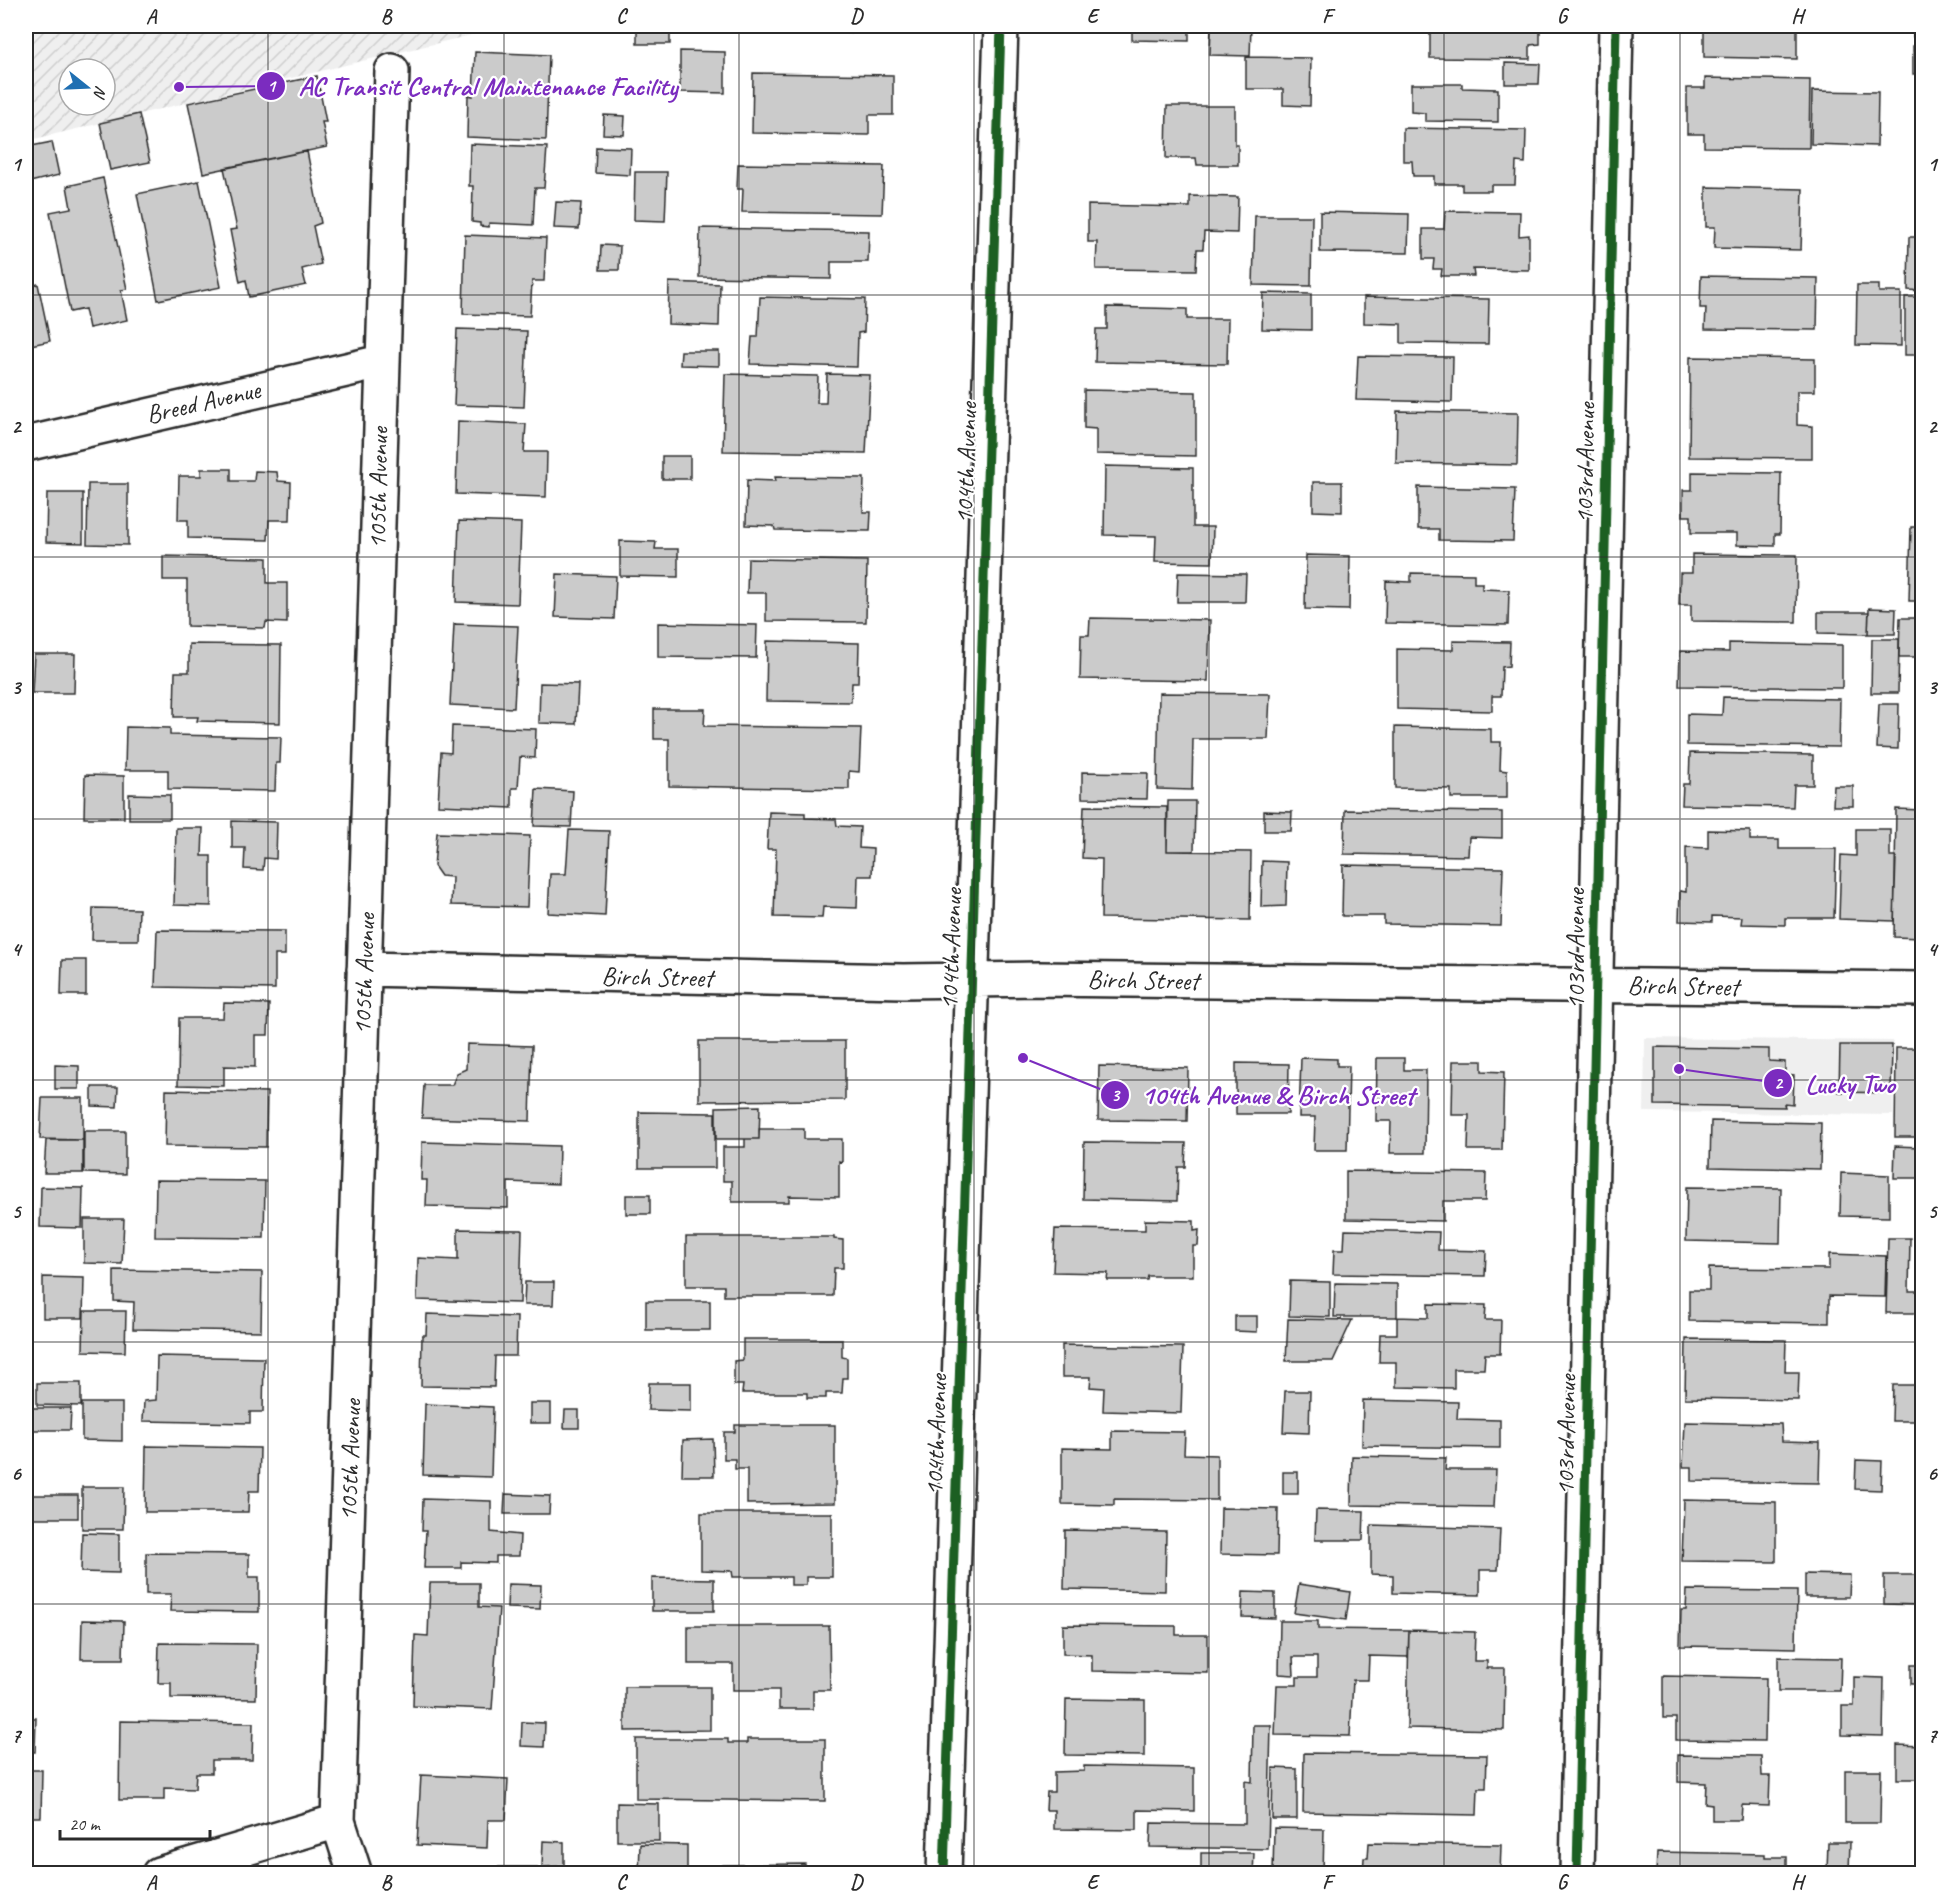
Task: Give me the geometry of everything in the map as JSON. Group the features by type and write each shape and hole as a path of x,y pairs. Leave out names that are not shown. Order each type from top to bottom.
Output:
{"street":[{"name":"104th Avenue","path":"944,1874 1001,26"},
{"name":"103rd Avenue","path":"1577,1874 1616,26"},
{"name":"105th Avenue","path":"356,1874 338,1821 381,362 392,71"},
{"name":"Breed Avenue","path":"26,444 381,362"},
{"name":"Birch Street","path":"364,969 891,981 1923,989"},
{"path":"159,1874 338,1821"}],"shaded area":[{"path":"26,26 509,26 26,141"},
{"path":"1645,1038 1893,1041 1893,1115 1644,1112"}],"building":[{"path":"637,26 670,26 670,44 637,44"},
{"path":"737,26 880,26 880,33 737,30"},
{"path":"1132,26 1189,26 1189,41 1132,40"},
{"path":"1211,26 1251,26 1250,56 1210,55"},
{"path":"1430,26 1540,26 1540,44 1530,45 1530,59 1430,58"},
{"path":"1704,26 1797,26 1797,59 1704,57"},
{"path":"1913,26 1922,26 1922,37 1913,37"},
{"path":"1913,46 1922,46 1922,74 1913,74"},
{"path":"680,51 725,52 725,93 680,92"},
{"path":"475,52 549,55 546,140 467,137 468,95 473,96"},
{"path":"1246,57 1311,58 1310,106 1283,105 1283,89 1246,89"},
{"path":"1505,63 1540,64 1539,84 1505,84"},
{"path":"753,73 893,75 893,115 869,115 869,135 752,133"},
{"path":"317,76 326,122 322,122 327,147 203,173 188,103"},
{"path":"1705,78 1810,80 1809,148 1704,147 1704,134 1687,134 1687,88 1705,88"},
{"path":"1411,84 1462,84 1462,88 1498,89 1498,122 1425,121 1425,113 1411,112"},
{"path":"1812,91 1878,92 1877,146 1811,144"},
{"path":"1167,106 1235,106 1235,145 1238,145 1238,165 1197,165 1196,158 1166,158"},
{"path":"139,114 150,162 110,170 100,123"},
{"path":"604,115 625,116 624,135 603,134"},
{"path":"1403,128 1526,130 1525,163 1516,162 1515,185 1491,185 1491,191 1462,191 1462,184 1434,184 1434,176 1413,176 1412,161 1403,161"},
{"path":"52,142 59,175 26,183 26,147"},
{"path":"470,144 547,147 544,188 535,188 533,225 489,223 489,227 472,222 473,186 469,186"},
{"path":"596,147 631,148 630,175 595,173"},
{"path":"307,151 321,223 313,226 321,264 302,269 306,285 249,297 246,280 240,282 230,230 237,229 224,168"},
{"path":"738,164 884,166 882,214 742,212 743,189 737,189"},
{"path":"635,172 667,172 665,221 634,220"},
{"path":"103,178 127,289 121,290 127,320 89,328 85,309 70,312 50,212 71,208 67,186"},
{"path":"199,181 221,287 158,300 137,194"},
{"path":"1706,187 1803,189 1801,250 1714,248 1715,227 1706,227"},
{"path":"1190,196 1238,197 1237,233 1204,232 1203,249 1197,249 1196,270 1096,269 1097,242 1088,242 1088,205 1190,207"},
{"path":"556,202 581,203 579,229 554,228"},
{"path":"1445,211 1520,212 1519,236 1529,235 1529,270 1473,269 1474,276 1441,276 1442,269 1433,269 1434,259 1423,259 1423,229 1444,229"},
{"path":"1320,212 1409,214 1408,253 1320,252"},
{"path":"1255,216 1312,216 1311,286 1253,285"},
{"path":"700,228 869,231 868,262 831,262 831,279 699,277"},
{"path":"465,235 546,238 544,281 532,281 530,316 463,314"},
{"path":"1909,237 1922,237 1922,291 1908,290"},
{"path":"601,245 620,246 619,270 600,270"},
{"path":"1701,276 1818,278 1817,330 1705,329 1706,308 1700,308"},
{"path":"669,282 720,284 719,326 668,324"},
{"path":"38,284 50,341 26,346 26,287"},
{"path":"1857,285 1879,285 1879,292 1901,292 1901,346 1856,345"},
{"path":"1263,293 1311,294 1311,330 1262,329"},
{"path":"760,297 865,299 864,332 858,333 857,367 750,364 752,337 758,337"},
{"path":"1364,297 1489,299 1488,344 1401,343 1401,324 1364,323"},
{"path":"1905,297 1922,297 1922,355 1905,355"},
{"path":"1107,307 1187,309 1187,319 1228,319 1227,364 1095,362 1096,329 1107,329"},
{"path":"457,329 527,331 524,407 454,405"},
{"path":"681,351 719,351 719,366 680,365"},
{"path":"1358,356 1453,357 1452,402 1356,400"},
{"path":"1690,357 1815,359 1815,391 1797,391 1797,425 1812,426 1812,458 1689,457"},
{"path":"725,374 818,376 817,403 826,403 827,374 870,375 866,453 723,451"},
{"path":"1084,390 1196,392 1196,456 1096,454 1096,429 1084,428"},
{"path":"1397,411 1518,413 1517,465 1396,463"},
{"path":"458,421 526,424 524,452 547,452 546,497 456,494"},
{"path":"662,456 690,456 690,479 662,479"},
{"path":"1105,466 1193,468 1193,527 1213,527 1212,563 1155,562 1156,536 1104,535"},
{"path":"201,469 231,469 231,481 254,481 255,471 277,472 278,481 291,482 290,520 269,520 268,540 188,538 188,520 178,520 179,476 201,476"},
{"path":"1692,472 1781,473 1780,534 1775,534 1775,546 1737,545 1737,533 1691,533 1691,516 1683,516 1683,490 1692,490"},
{"path":"775,477 864,478 863,512 871,512 870,531 775,530 774,526 746,525 747,480 776,481"},
{"path":"1313,482 1342,482 1342,512 1313,511"},
{"path":"88,484 128,484 128,545 87,544"},
{"path":"1418,487 1515,489 1513,541 1439,540 1439,529 1418,529"},
{"path":"47,493 83,493 83,543 46,542"},
{"path":"459,521 521,523 518,604 456,602"},
{"path":"1911,527 1922,527 1922,601 1909,601"},
{"path":"620,541 656,542 655,549 678,549 678,577 620,576"},
{"path":"1692,554 1797,555 1796,622 1691,621 1691,605 1679,605 1680,573 1692,573"},
{"path":"1306,555 1350,556 1349,610 1305,609"},
{"path":"163,556 267,558 267,583 287,583 287,623 266,622 265,628 187,626 187,580 163,580"},
{"path":"748,559 867,561 866,622 766,621 766,593 747,593"},
{"path":"1178,573 1246,574 1245,602 1177,602"},
{"path":"1411,573 1474,574 1474,583 1482,583 1482,589 1509,590 1508,625 1385,623 1386,581 1411,582"},
{"path":"557,574 616,576 614,619 555,617"},
{"path":"1869,608 1896,609 1895,634 1868,634"},
{"path":"1818,612 1869,612 1868,634 1818,633"},
{"path":"1090,618 1210,620 1208,681 1080,679 1081,635 1089,635"},
{"path":"1900,618 1922,618 1922,657 1899,657"},
{"path":"658,623 757,625 756,658 658,657"},
{"path":"454,624 518,626 514,708 450,705"},
{"path":"1872,639 1899,639 1898,693 1871,693"},
{"path":"767,641 859,643 858,683 852,683 851,702 766,701"},
{"path":"1453,641 1510,642 1509,666 1502,667 1501,696 1492,696 1492,711 1397,709 1397,649 1453,650"},
{"path":"1729,643 1842,645 1842,688 1679,686 1680,651 1729,652"},
{"path":"189,644 281,645 280,723 197,721 198,717 174,717 175,672 189,672"},
{"path":"34,654 75,654 74,693 32,693"},
{"path":"540,683 578,684 576,724 539,723"},
{"path":"1159,693 1270,694 1268,739 1193,739 1192,790 1157,789"},
{"path":"1723,697 1840,699 1839,747 1687,745 1687,714 1722,715"},
{"path":"1879,704 1899,704 1898,749 1877,748"},
{"path":"654,709 705,709 704,726 861,728 859,772 849,771 849,789 669,786 669,739 654,739"},
{"path":"452,726 536,729 535,758 520,757 518,788 512,788 512,808 438,805 441,752 451,753"},
{"path":"126,727 170,728 170,735 281,737 280,763 276,763 275,791 168,789 168,770 125,770"},
{"path":"1395,727 1491,729 1491,742 1501,742 1500,770 1507,771 1507,798 1451,798 1451,789 1395,788"},
{"path":"1690,753 1813,755 1813,785 1794,785 1793,807 1682,805 1683,784 1689,784"},
{"path":"1082,772 1148,773 1147,799 1082,798"},
{"path":"85,775 124,776 124,818 84,818"},
{"path":"1834,786 1853,786 1853,806 1833,806"},
{"path":"536,789 573,791 571,827 534,826"},
{"path":"129,794 170,795 170,819 129,819"},
{"path":"1168,801 1195,801 1194,851 1167,851"},
{"path":"1084,806 1167,807 1167,851 1251,852 1250,920 1101,918 1102,859 1082,858"},
{"path":"1896,809 1922,810 1922,938 1894,937"},
{"path":"1345,810 1502,812 1502,838 1469,837 1468,856 1344,854"},
{"path":"1264,811 1292,812 1291,831 1264,831"},
{"path":"769,812 805,813 805,818 836,819 837,826 860,827 859,848 873,849 872,876 858,876 857,908 823,907 822,918 774,917 776,849 767,849"},
{"path":"232,821 277,822 276,859 264,858 263,870 244,869 245,848 232,848"},
{"path":"176,828 203,828 202,856 211,856 211,906 174,905"},
{"path":"1856,829 1890,829 1890,856 1896,856 1894,921 1839,919 1841,855 1856,856"},
{"path":"569,830 609,831 605,916 548,913 550,874 566,874"},
{"path":"1708,830 1750,831 1750,840 1779,840 1779,849 1836,849 1834,918 1785,918 1785,925 1741,924 1742,917 1712,916 1712,922 1679,921 1680,891 1686,892 1686,847 1708,848"},
{"path":"437,833 530,836 527,907 451,905 452,877 441,876 434,866"},
{"path":"1262,861 1287,862 1286,906 1261,907"},
{"path":"1343,865 1503,868 1501,926 1384,924 1384,916 1342,916"},
{"path":"93,908 139,909 138,940 92,940"},
{"path":"157,930 285,931 285,955 275,955 275,989 155,987"},
{"path":"62,960 86,960 86,995 61,995"},
{"path":"224,1003 269,1004 268,1035 255,1035 255,1067 224,1066 224,1086 178,1085 179,1018 223,1018"},
{"path":"699,1041 845,1041 845,1100 699,1101"},
{"path":"467,1044 532,1046 530,1121 422,1118 424,1085 452,1085 457,1073 466,1069"},
{"path":"1840,1045 1892,1045 1891,1093 1839,1092"},
{"path":"1655,1047 1769,1049 1769,1061 1785,1062 1785,1075 1794,1076 1793,1105 1784,1104 1785,1107 1655,1105"},
{"path":"1896,1048 1922,1048 1922,1137 1895,1137"},
{"path":"1301,1058 1337,1059 1337,1066 1349,1066 1347,1150 1314,1150 1315,1117 1299,1117"},
{"path":"1377,1058 1404,1058 1404,1070 1426,1070 1425,1153 1390,1153 1391,1121 1376,1121"},
{"path":"1453,1061 1482,1061 1482,1071 1504,1072 1502,1150 1468,1150 1469,1115 1452,1115"},
{"path":"1236,1063 1289,1064 1288,1114 1236,1114"},
{"path":"55,1065 79,1066 79,1089 55,1089"},
{"path":"1099,1066 1188,1068 1187,1121 1098,1120"},
{"path":"92,1087 118,1087 117,1107 92,1106"},
{"path":"166,1090 267,1092 266,1147 165,1146"},
{"path":"42,1098 83,1098 83,1140 40,1139"},
{"path":"760,1106 759,1139 716,1139 716,1107"},
{"path":"639,1112 715,1113 715,1168 639,1168"},
{"path":"1711,1121 1821,1123 1820,1169 1710,1167"},
{"path":"759,1129 804,1129 804,1139 842,1139 842,1162 839,1161 839,1197 789,1196 789,1202 732,1202 732,1181 723,1181 723,1147 745,1147 745,1139 759,1139"},
{"path":"84,1131 125,1131 125,1174 84,1173"},
{"path":"46,1140 83,1140 83,1173 44,1173"},
{"path":"1920,1140 1922,1140 1922,1178 1920,1178"},
{"path":"422,1142 559,1146 558,1184 508,1182 508,1208 426,1206 427,1180 421,1180"},
{"path":"1084,1142 1186,1143 1185,1167 1178,1167 1177,1201 1083,1199"},
{"path":"1895,1146 1920,1147 1920,1178 1894,1178"},
{"path":"1346,1171 1486,1173 1485,1201 1443,1201 1443,1221 1346,1219"},
{"path":"1841,1173 1889,1175 1889,1217 1840,1216"},
{"path":"156,1180 265,1181 264,1238 155,1237"},
{"path":"41,1187 83,1188 82,1228 40,1227"},
{"path":"1687,1187 1781,1188 1780,1243 1686,1241"},
{"path":"626,1195 650,1195 650,1214 626,1214"},
{"path":"84,1219 124,1219 122,1264 84,1263"},
{"path":"1145,1220 1194,1221 1194,1231 1199,1230 1198,1246 1193,1246 1193,1276 1148,1276 1147,1280 1107,1280 1108,1273 1053,1272 1055,1229 1145,1230"},
{"path":"458,1229 522,1230 520,1303 417,1300 418,1258 458,1260"},
{"path":"1345,1230 1439,1232 1438,1250 1486,1251 1485,1276 1333,1274 1334,1250 1344,1250"},
{"path":"686,1237 834,1237 834,1239 843,1240 843,1268 834,1268 833,1296 724,1296 724,1286 686,1286"},
{"path":"1888,1238 1910,1238 1909,1291 1922,1291 1922,1313 1886,1313"},
{"path":"1829,1254 1886,1256 1885,1297 1829,1296 1829,1323 1689,1321 1689,1290 1709,1290 1709,1268 1829,1269"},
{"path":"114,1270 262,1272 261,1331 133,1329 134,1302 114,1301"},
{"path":"43,1277 84,1278 83,1318 43,1318"},
{"path":"1290,1281 1330,1282 1330,1317 1289,1316"},
{"path":"525,1282 554,1282 553,1305 524,1305"},
{"path":"1335,1283 1397,1284 1397,1317 1334,1317"},
{"path":"646,1301 710,1301 710,1330 646,1330"},
{"path":"1428,1304 1486,1305 1485,1320 1501,1320 1500,1354 1485,1354 1484,1369 1454,1369 1454,1388 1396,1387 1396,1362 1379,1362 1380,1334 1397,1334 1397,1317 1428,1318"},
{"path":"84,1311 126,1311 125,1352 83,1351"},
{"path":"427,1314 517,1317 516,1356 495,1356 494,1387 421,1386 422,1335 426,1335"},
{"path":"1235,1316 1257,1316 1257,1332 1235,1331"},
{"path":"1288,1319 1352,1320 1333,1361 1286,1361"},
{"path":"743,1339 842,1339 842,1357 847,1358 847,1378 843,1378 842,1393 826,1393 826,1398 807,1398 807,1393 742,1393 743,1385 734,1385 734,1361 743,1360"},
{"path":"1686,1339 1786,1340 1785,1372 1799,1372 1798,1400 1685,1398"},
{"path":"1062,1345 1183,1347 1181,1413 1103,1411 1104,1388 1090,1387 1091,1377 1062,1377"},
{"path":"157,1356 264,1358 263,1412 250,1412 250,1423 143,1421 144,1401 156,1400"},
{"path":"37,1383 81,1383 81,1406 37,1405"},
{"path":"649,1383 691,1383 691,1411 648,1410"},
{"path":"1893,1385 1922,1385 1922,1413 1918,1413 1918,1421 1892,1421"},
{"path":"1285,1391 1310,1391 1309,1433 1283,1432"},
{"path":"1363,1400 1458,1402 1457,1419 1500,1420 1500,1448 1362,1446"},
{"path":"82,1403 122,1403 122,1441 82,1440"},
{"path":"530,1403 551,1403 551,1423 530,1423"},
{"path":"425,1404 493,1407 491,1477 423,1475"},
{"path":"26,1408 71,1408 70,1430 26,1430"},
{"path":"565,1410 579,1410 579,1428 564,1428"},
{"path":"1685,1422 1781,1424 1782,1441 1820,1442 1819,1483 1692,1481 1692,1467 1683,1467"},
{"path":"735,1425 835,1425 835,1503 747,1504 747,1469 735,1469 735,1459 724,1459 724,1432 735,1432"},
{"path":"1112,1431 1185,1432 1184,1454 1217,1455 1217,1500 1114,1499 1114,1505 1062,1504 1062,1448 1112,1449"},
{"path":"713,1439 714,1476 682,1476 683,1440"},
{"path":"146,1446 260,1448 259,1491 249,1491 248,1512 145,1512"},
{"path":"1352,1456 1446,1458 1445,1470 1496,1470 1494,1507 1351,1505"},
{"path":"1856,1460 1882,1461 1881,1490 1855,1489"},
{"path":"1283,1472 1298,1472 1298,1494 1283,1494"},
{"path":"82,1487 124,1487 123,1529 82,1529"},
{"path":"505,1494 550,1496 549,1514 504,1514"},
{"path":"26,1495 78,1495 78,1518 26,1518"},
{"path":"423,1499 491,1501 491,1532 520,1535 519,1556 496,1556 496,1563 461,1562 461,1568 424,1568 426,1531 422,1531"},
{"path":"1684,1500 1776,1502 1776,1562 1682,1561"},
{"path":"1221,1508 1278,1509 1277,1555 1220,1554"},
{"path":"1316,1510 1364,1511 1363,1540 1315,1540"},
{"path":"701,1513 832,1513 832,1577 806,1577 806,1585 791,1585 791,1577 733,1577 732,1571 701,1570"},
{"path":"1371,1525 1500,1529 1498,1570 1480,1570 1480,1595 1393,1593 1393,1575 1371,1574"},
{"path":"1065,1530 1166,1532 1165,1591 1064,1589"},
{"path":"82,1533 119,1534 119,1573 81,1572"},
{"path":"146,1553 249,1554 249,1577 259,1577 259,1612 170,1611 171,1594 146,1594"},
{"path":"1805,1574 1850,1575 1849,1597 1805,1597"},
{"path":"1884,1575 1922,1575 1922,1605 1884,1604"},
{"path":"652,1578 714,1579 714,1611 652,1611"},
{"path":"430,1583 479,1583 479,1607 499,1608 492,1709 413,1706 415,1635 428,1636"},
{"path":"508,1584 541,1585 540,1609 507,1608"},
{"path":"1299,1584 1350,1592 1346,1620 1294,1613"},
{"path":"1687,1590 1797,1591 1796,1648 1680,1646 1681,1610 1686,1610"},
{"path":"1243,1592 1275,1593 1275,1618 1242,1617"},
{"path":"27,1602 27,1666 26,1666"},
{"path":"82,1620 124,1621 123,1659 81,1659"},
{"path":"1280,1621 1318,1621 1318,1629 1409,1630 1408,1657 1369,1656 1368,1680 1353,1680 1350,1736 1275,1735 1277,1685 1297,1685 1297,1677 1317,1677 1317,1657 1293,1657 1294,1675 1279,1674"},
{"path":"1063,1625 1176,1626 1176,1635 1208,1635 1208,1673 1092,1671 1092,1655 1063,1654"},
{"path":"688,1626 829,1626 830,1690 813,1690 813,1709 779,1709 779,1690 733,1690 733,1664 688,1664"},
{"path":"1409,1630 1475,1632 1474,1661 1487,1661 1487,1668 1505,1668 1504,1730 1407,1728"},
{"path":"159,1643 257,1644 256,1699 171,1698 171,1683 158,1683"},
{"path":"1778,1657 1841,1658 1840,1691 1778,1691"},
{"path":"1911,1665 1922,1665 1922,1684 1911,1684"},
{"path":"1663,1676 1766,1678 1765,1741 1676,1740 1676,1718 1663,1718"},
{"path":"1854,1677 1884,1678 1883,1736 1842,1735 1842,1706 1854,1706"},
{"path":"625,1687 710,1687 710,1730 625,1731"},
{"path":"1066,1699 1145,1700 1145,1756 1065,1755"},
{"path":"26,1718 36,1718 35,1752 26,1752"},
{"path":"120,1721 253,1723 252,1760 212,1760 212,1773 196,1773 195,1789 164,1788 164,1800 119,1800"},
{"path":"522,1722 545,1723 544,1747 521,1746"},
{"path":"1253,1725 1271,1725 1268,1849 1150,1847 1151,1823 1245,1824 1245,1781 1252,1782"},
{"path":"636,1739 728,1739 728,1743 747,1743 747,1739 825,1739 825,1801 636,1799"},
{"path":"1897,1745 1922,1746 1922,1779 1897,1779"},
{"path":"1304,1753 1487,1755 1486,1788 1478,1788 1477,1815 1303,1812"},
{"path":"1678,1755 1761,1756 1762,1776 1770,1776 1769,1806 1742,1805 1741,1820 1712,1820 1712,1805 1705,1804 1706,1783 1678,1782"},
{"path":"1084,1766 1194,1768 1194,1811 1137,1810 1137,1830 1054,1829 1054,1810 1046,1810 1047,1792 1054,1792 1054,1772 1084,1771"},
{"path":"1273,1768 1297,1769 1297,1819 1272,1819"},
{"path":"26,1770 42,1770 41,1817 26,1817"},
{"path":"1845,1770 1881,1770 1880,1823 1845,1823"},
{"path":"421,1775 508,1779 506,1820 488,1820 487,1848 417,1845"},
{"path":"617,1803 659,1804 659,1841 617,1841"},
{"path":"1274,1828 1324,1829 1323,1874 1273,1874"},
{"path":"543,1841 564,1842 564,1866 542,1867"},
{"path":"1828,1842 1850,1842 1849,1871 1827,1871"},
{"path":"1369,1843 1501,1845 1500,1874 1363,1874 1364,1858 1368,1858"},
{"path":"640,1844 687,1845 687,1874 639,1874"},
{"path":"1657,1852 1765,1854 1765,1857 1787,1857 1787,1869 1784,1869 1784,1874 1656,1874"},
{"path":"1201,1853 1254,1853 1253,1874 1201,1874"},
{"path":"805,1864 805,1874 723,1874 723,1865"},
{"path":"433,1867 537,1867 537,1874 433,1874"},
{"path":"1040,1871 1128,1873 1040,1874"}],"cycle path":[{"path":"944,1874 1001,26"},
{"path":"1577,1874 1616,26"}],"place":[{"name":"AC Transit Central Maintenance Facility","path":"179,87"},
{"name":"104th Avenue & Birch Street","path":"1023,1058"},
{"name":"Lucky Two","path":"1679,1069"}]}
